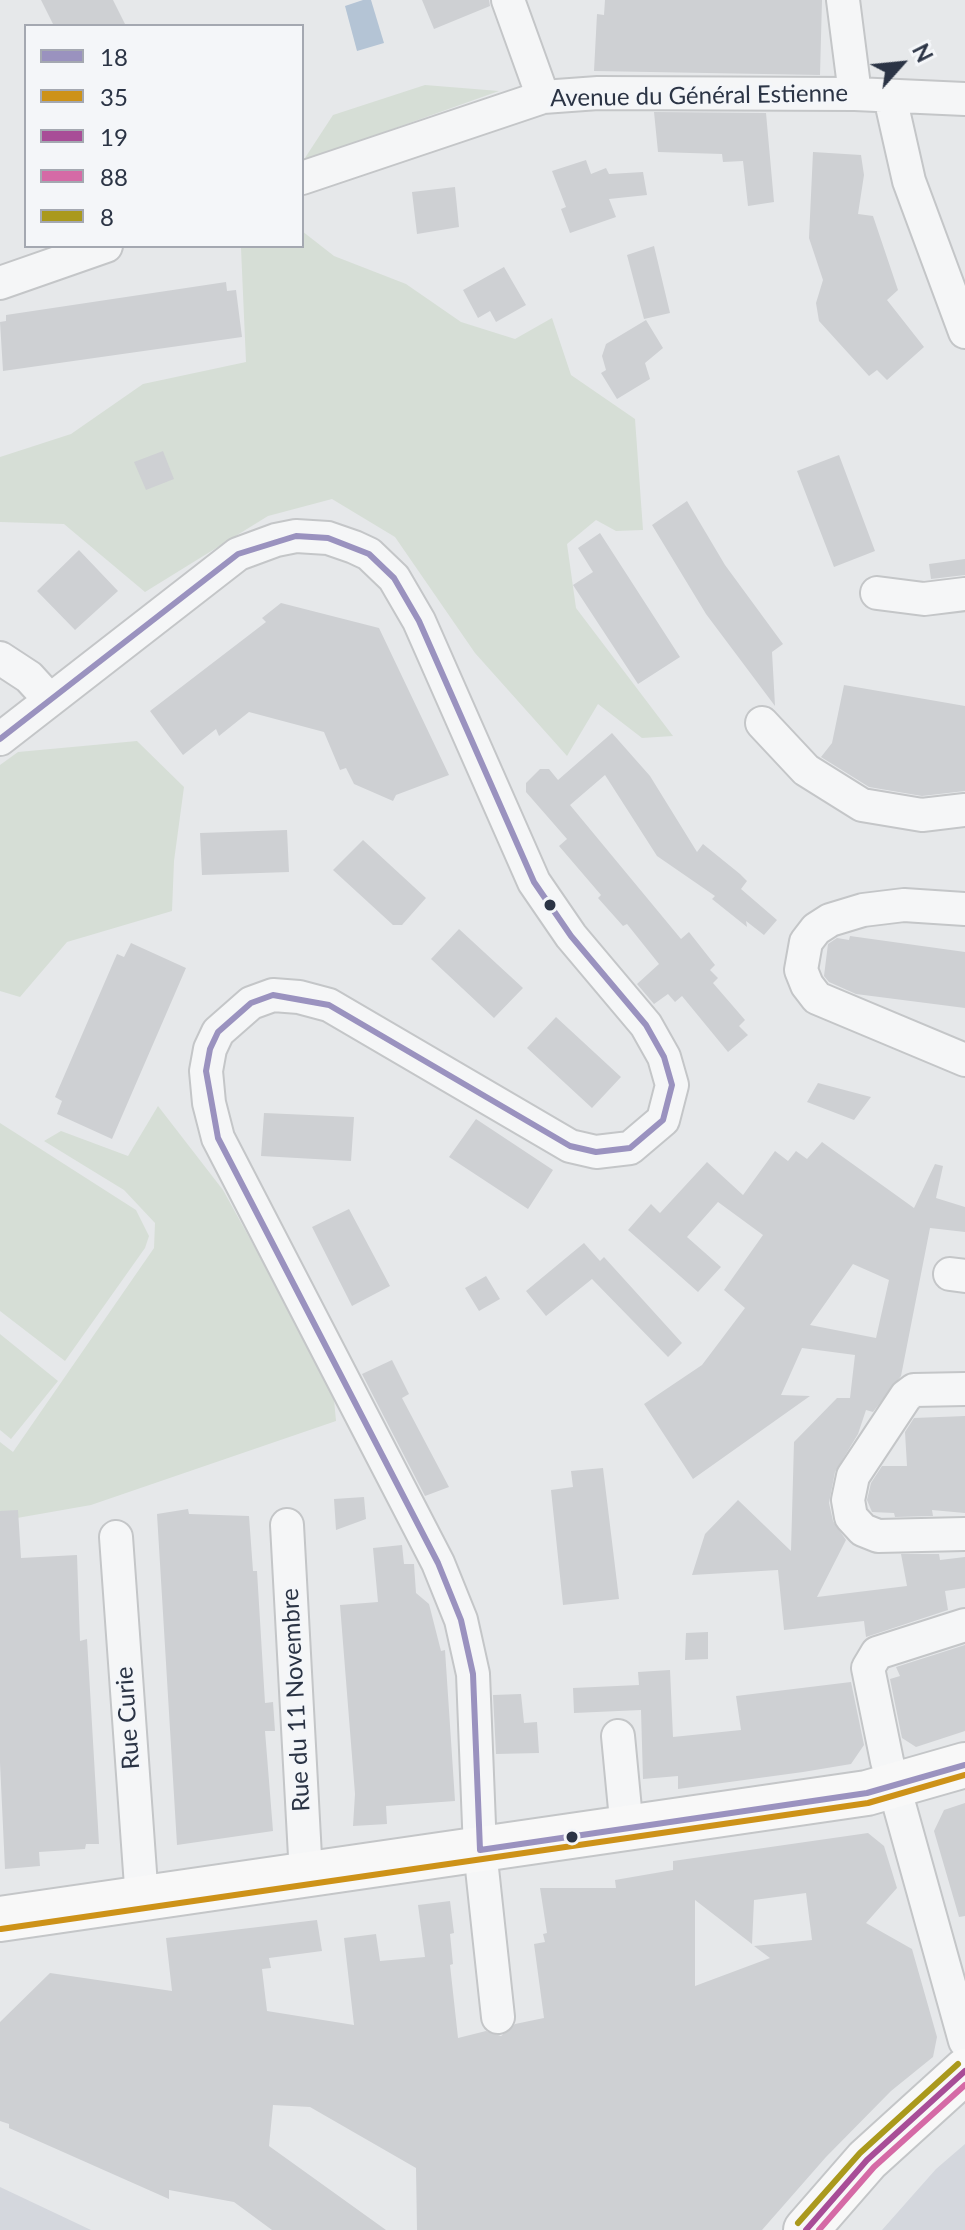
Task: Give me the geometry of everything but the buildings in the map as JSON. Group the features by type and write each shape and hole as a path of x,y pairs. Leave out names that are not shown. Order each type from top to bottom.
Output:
{"street":[{"path":"508,0 543,97"},
{"path":"843,0 855,94"},
{"name":"Avenue du Général Estienne","path":"304,177 543,97 598,93 855,94 965,99"},
{"path":"890,97 909,181 965,332"},
{"path":"0,283 100,248"},
{"path":"0,739 224,564 255,546 312,536 342,541 369,554 394,578 419,621 534,882 571,936 646,1025 664,1057 672,1085 663,1120 630,1148 596,1152 570,1146 329,1005 299,997 273,995 251,1003 218,1032 210,1049 206,1071 218,1138 438,1563 461,1620 473,1674 480,1850 498,2017"},
{"path":"877,593 915,599 965,594"},
{"path":"0,658 29,677 50,700"},
{"path":"762,723 806,770 862,805 922,815 965,810"},
{"path":"965,909 904,905 863,910 830,920 816,929 806,942 801,970 817,998 965,1060"},
{"path":"965,1389 914,1390 906,1396 853,1476 848,1500 851,1517 863,1530 878,1536 965,1534"},
{"name":"Rue du 11 Novembre","path":"287,1525 306,1875"},
{"name":"Rue Curie","path":"116,1537 142,1900"},
{"path":"965,1625 877,1653 868,1668 894,1787 965,2041"},
{"path":"618,1736 627,1830"},
{"path":"0,1919 627,1830 894,1787 965,1765"},
{"path":"806,2230 867,2160 965,2071"}],"shaded area":[{"path":"425,85 499,91 304,161 333,115"},
{"path":"304,233 334,256 406,284 461,322 515,339 552,318 571,375 635,419 643,530 616,531 596,520 567,544 576,608 673,736 642,738 598,704 567,756 475,653 395,537 332,499 268,516 145,592 64,524 0,522 0,457 71,434 143,384 246,362 241,248 304,248"},
{"path":"137,741 184,787 174,861 172,911 67,942 20,997 0,991 0,765 18,752"},
{"path":"158,1106 223,1190 333,1389 336,1421 91,1505 0,1521 0,1442 13,1452 154,1248 155,1223 124,1190 44,1141 61,1131 128,1156"},
{"path":"0,1123 136,1210 149,1236 145,1248 65,1361 0,1311"},
{"path":"0,1334 58,1381 11,1439 0,1430"},
{"path":"965,2144 965,2230 882,2230 936,2169"},
{"path":"0,2187 91,2230 0,2230"}],"water":[{"path":"371,0 384,43 357,51 345,6"}],"transit line":[{"name":"18","path":"0,739 238,554 296,536 328,538 369,554 394,578 419,621 534,882 571,936 646,1025 664,1057 672,1085 663,1120 630,1148 596,1152 570,1146 329,1005 273,995 251,1003 218,1032 210,1049 206,1071 218,1138 438,1563 461,1620 473,1674 480,1850"},
{"name":"18","path":"480,1850 867,1793 965,1765"},
{"name":"35","path":"1,1929 868,1803 965,1775"},
{"name":"8","path":"798,2223 860,2153 958,2064"},
{"name":"19","path":"806,2230 867,2160 965,2071"},
{"name":"88","path":"819,2230 874,2167 965,2085"}]}
